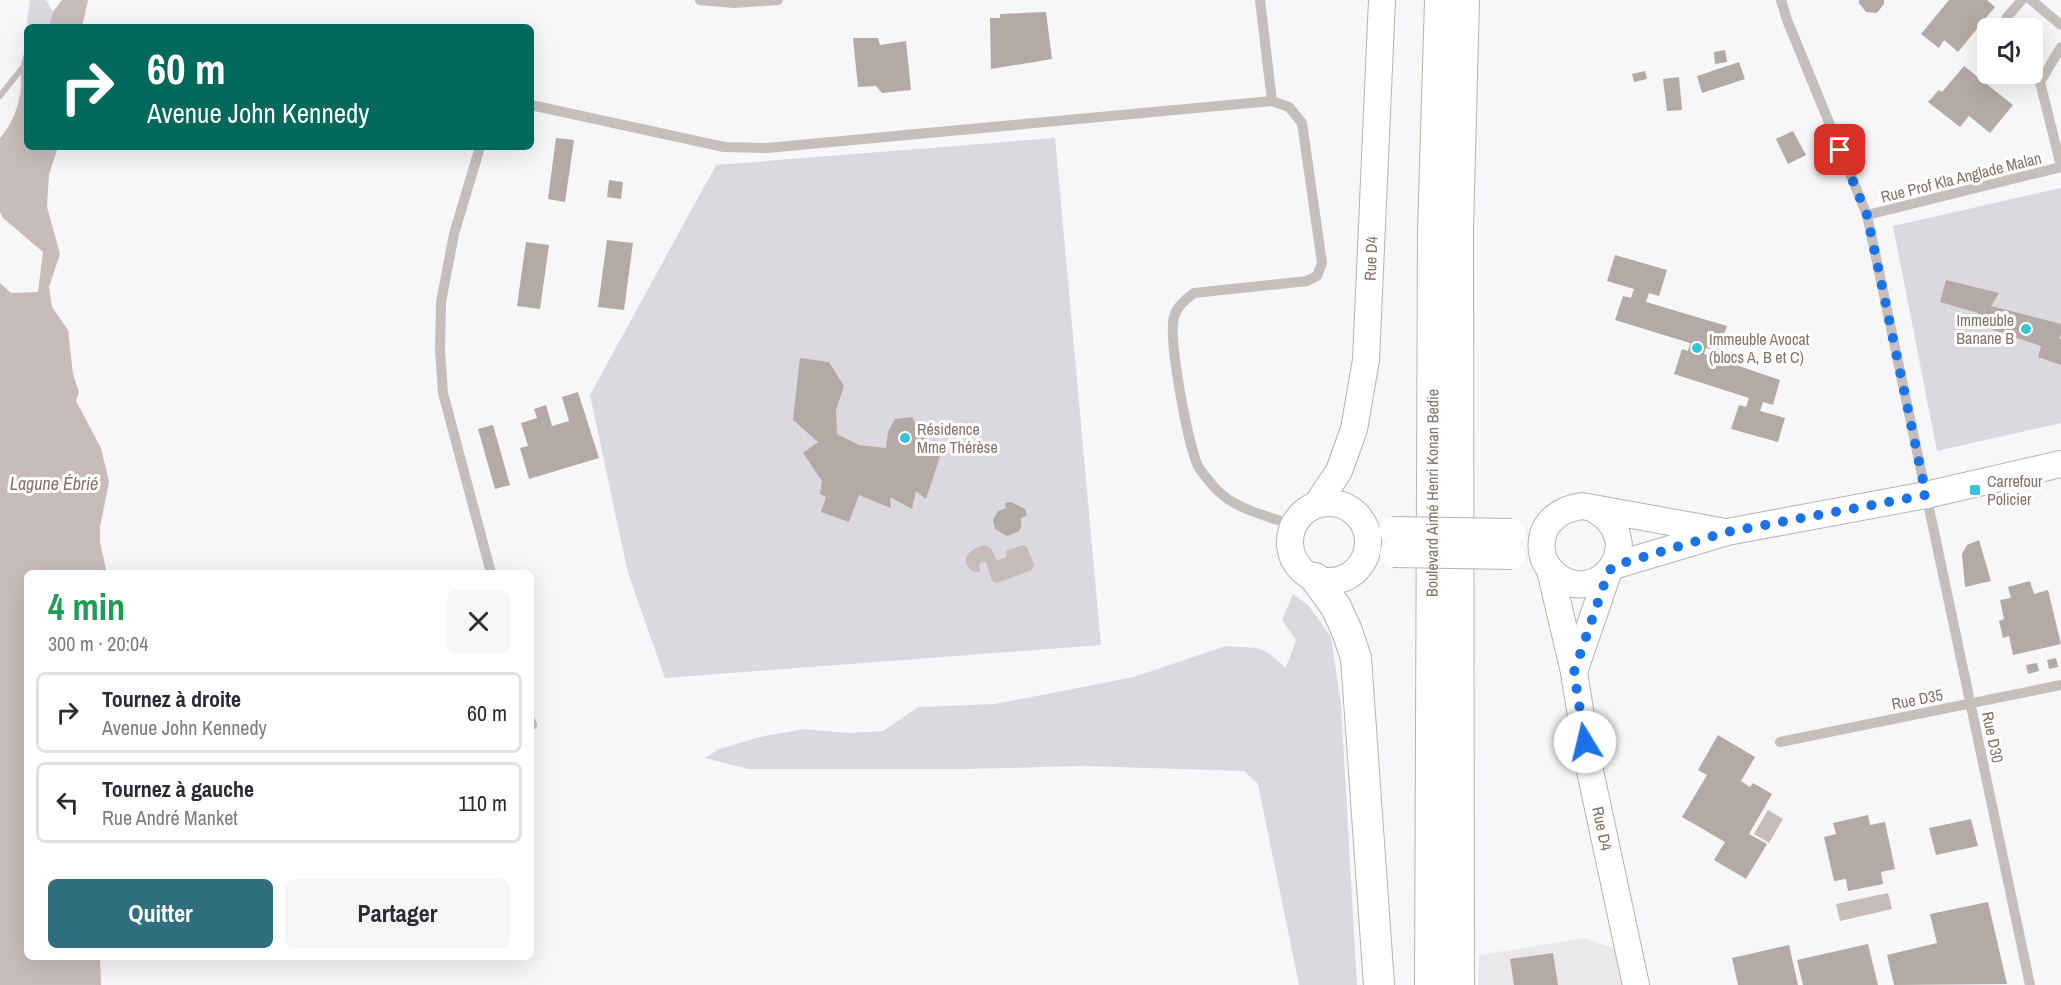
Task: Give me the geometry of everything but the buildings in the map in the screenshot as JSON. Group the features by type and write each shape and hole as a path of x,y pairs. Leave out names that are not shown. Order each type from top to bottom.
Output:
{"highway":[{"name":"Boulevard Aimé Henri Konan Bedie","path":"1430,985 1432,232 1440,0"},
{"name":"Boulevard Aimé Henri Konan Bedie","path":"1459,985 1458,229 1464,0"},
{"path":"1314,578 1336,607 1356,658 1379,985"}],"main road":[{"name":"Rue D4","path":"1293,525 1307,509 1317,504 1339,471 1354,429 1366,360 1382,0"},
{"path":"1317,504 1327,502 1348,507 1363,522 1393,542 1512,544 1548,566 1566,581 1585,584 1597,580 1610,569 1727,532 1926,495 2061,464"},
{"path":"1512,544 1548,523 1557,514 1569,508 1581,507 1727,532"},
{"path":"1594,509 1614,526 1618,537 1619,550 1610,569"},
{"path":"1362,563 1368,543 1363,522"},
{"path":"1548,523 1542,534 1541,547 1548,566"},
{"path":"1293,525 1290,546 1292,556 1298,565 1314,578 1336,580 1346,577 1393,542"},
{"name":"Rue D4","path":"1548,566 1574,672 1589,766 1636,985"},
{"name":"Rue D4","path":"1574,672 1610,569"}],"street":[{"path":"700,0 734,3 778,0"},
{"path":"1260,0 1272,101"},
{"name":"Rue D30","path":"1782,0 1787,20 1867,215 2030,985"},
{"path":"2007,18 2022,0"},
{"path":"2031,0 2061,25"},
{"path":"2043,77 2061,47"},
{"path":"2040,84 2061,167"},
{"path":"534,106 724,147 767,148 1272,101 1289,107 1302,123 1322,263 1317,276 1307,281 1194,293 1180,304 1174,317 1172,336 1189,441 1199,467 1217,490 1237,504 1293,525"},
{"path":"479,150 452,245 441,302 440,350 443,393 490,570"},
{"name":"Rue Prof Kla Anglade Malan","path":"1867,215 2061,167"},
{"name":"Rue D35","path":"1780,742 2061,685"}],"shaded area":[{"path":"30,0 46,0 53,12 50,24 27,23"},
{"path":"1055,138 1101,645 665,678 628,573 590,395 716,165"},
{"path":"2061,188 2061,423 1937,451 1893,226"},
{"path":"1293,594 1309,606 1331,637 1341,705 1357,985 1299,985 1258,784 1244,771 1083,766 968,769 748,769 705,758 719,749 764,736 804,729 848,733 883,731 918,707 995,704 1134,677 1226,646 1257,648 1270,654 1286,668 1296,640 1282,620"},
{"path":"1584,938 1616,949 1624,985 1478,985 1479,955"}],"water":[{"path":"62,0 88,0 83,24 50,24 53,12"},
{"name":"Lagune Ébrié","path":"24,54 24,150 57,150 49,174 47,207 60,254 49,287 52,307 68,330 73,374 79,392 76,401 101,448 109,482 100,527 100,543 106,570 24,570 24,960 100,960 101,985 0,985 0,283 11,293 38,292 43,252 3,218 0,212 0,138 12,121 17,107 21,86 21,63"},
{"path":"985,545 991,548 996,559 999,560 1006,557 1006,551 1023,545 1027,547 1034,565 1032,570 997,583 992,581 986,562 979,563 980,572 972,571 966,564 967,556 971,551"},
{"path":"1768,810 1783,819 1769,843 1754,834"},
{"path":"1888,893 1892,909 1840,921 1836,904"}],"waterway":[{"path":"0,96 24,66"}],"place":[{"name":"Immeuble Banane B","path":"2026,329"},
{"name":"Immeuble Avocat (blocs A, B et C)","path":"1697,348"},
{"name":"Résidence Mme Thérèse","path":"905,438"},
{"name":"Carrefour Policier","path":"1975,490"}],"route":[{"path":"1585,742 1574,672 1608,573 1613,566 1727,532 1926,495 1867,215 1840,150"}]}
